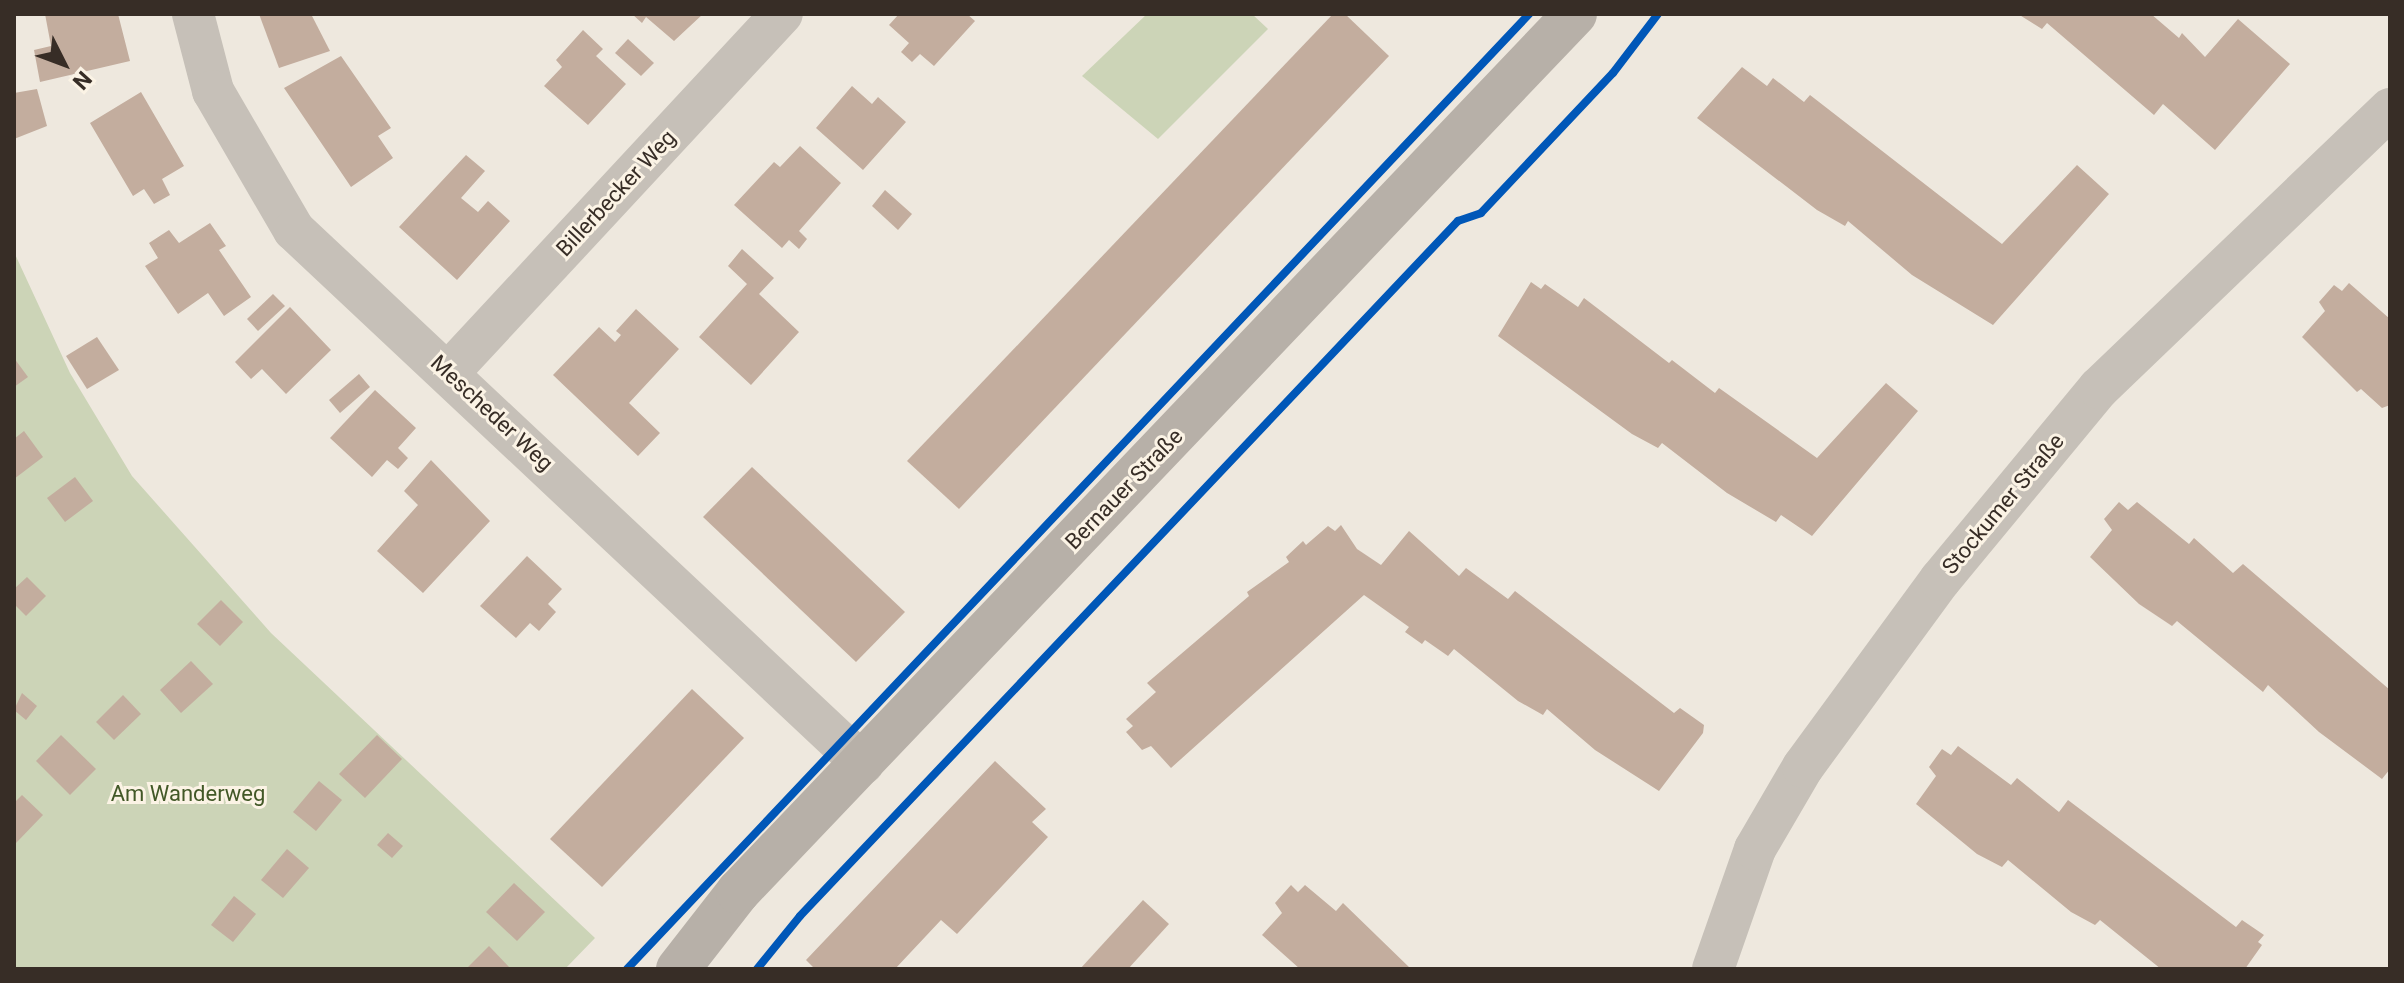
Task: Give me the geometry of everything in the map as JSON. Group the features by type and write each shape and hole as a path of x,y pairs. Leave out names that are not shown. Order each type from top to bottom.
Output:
{"main road":[{"name":"Bernauer Straße","path":"678,969 738,892 1575,14"}],"street":[{"name":"Mescheder Weg","path":"193,14 213,91 294,230 449,372 863,764"},
{"name":"Billerbecker Weg","path":"449,372 782,14"},
{"name":"Stockumer Straße","path":"1713,969 1755,849 1803,767 1940,580 2099,388 2390,109"}],"green space":[{"path":"1147,14 1252,14 1268,29 1158,139 1082,76"},
{"name":"Am Wanderweg","path":"14,252 70,373 132,476 271,633 595,938 565,969 14,969"}],"building":[{"path":"45,14 118,14 130,61 40,82 34,50 51,46"},
{"path":"259,14 311,14 330,51 279,68"},
{"path":"632,14 703,14 674,41 646,17 642,23"},
{"path":"899,14 967,14 975,21 934,66 920,54 912,62 901,52 909,43 889,25"},
{"path":"1333,14 1345,14 1389,56 959,509 907,461"},
{"path":"2018,14 2151,14 2179,38 2182,33 2205,57 2238,19 2290,64 2215,150 2163,104 2154,115 2047,23 2042,29"},
{"path":"583,30 603,49 596,56 626,84 588,125 544,86 562,67 556,60"},
{"path":"628,39 654,63 641,76 615,53"},
{"path":"341,56 391,128 378,136 393,158 351,187 284,88"},
{"path":"1742,67 1767,86 1773,78 1804,102 1810,95 2002,244 2077,165 2109,194 1993,325 1912,275 1848,221 1845,226 1817,210 1697,118"},
{"path":"852,86 872,104 878,97 906,122 863,170 816,128"},
{"path":"37,89 47,126 14,139 14,93"},
{"path":"141,92 184,166 162,179 170,195 154,204 144,189 133,196 90,123"},
{"path":"800,146 841,183 799,231 807,239 799,249 789,240 782,248 734,205 774,162 780,167"},
{"path":"466,155 485,171 461,198 478,212 488,201 510,221 457,280 399,227"},
{"path":"885,190 912,214 898,230 872,206"},
{"path":"210,223 226,246 219,250 251,297 224,316 208,293 178,314 145,266 158,258 149,243 169,230 179,243"},
{"path":"742,249 774,278 759,294 799,332 751,385 699,337 747,284 728,266"},
{"path":"1531,282 1541,289 1545,284 1578,307 1584,298 1669,363 1672,360 1715,393 1719,388 1817,458 1886,383 1918,411 1812,536 1781,515 1776,522 1727,493 1662,443 1658,448 1632,434 1498,336"},
{"path":"2349,283 2390,319 2390,405 2382,408 2361,389 2357,392 2302,337 2325,311 2319,302 2334,285 2342,291"},
{"path":"273,294 285,306 258,331 247,319"},
{"path":"290,307 331,350 286,394 262,369 251,379 235,362"},
{"path":"636,309 679,349 629,403 660,433 638,456 553,375 599,327 615,342 621,335 616,331"},
{"path":"97,337 119,370 87,389 66,356"},
{"path":"14,358 28,377 14,387"},
{"path":"359,374 370,387 340,413 329,400"},
{"path":"375,390 416,428 398,448 408,458 398,469 387,460 372,477 330,438"},
{"path":"24,431 43,457 14,479 14,439"},
{"path":"431,460 490,521 423,593 377,551 418,505 404,491"},
{"path":"752,467 905,612 856,662 703,517"},
{"path":"75,477 93,501 65,522 47,498"},
{"path":"2119,502 2128,510 2137,502 2189,544 2194,538 2233,573 2243,564 2390,690 2390,769 2382,779 2319,732 2268,685 2263,692 2177,621 2172,626 2139,604 2090,557 2112,530 2104,519"},
{"path":"1341,525 1357,549 1381,565 1409,531 1459,576 1466,568 1508,599 1515,591 1674,713 1680,708 1704,725 1703,733 1659,791 1595,750 1547,709 1543,715 1518,701 1454,649 1448,656 1425,640 1422,644 1405,632 1409,627 1364,595 1171,768 1151,746 1142,750 1126,732 1133,726 1126,719 1156,692 1147,683 1249,596 1247,592 1289,562 1286,557 1303,541 1306,545 1328,526 1335,531"},
{"path":"527,556 562,589 548,604 556,612 539,631 530,623 516,638 480,606"},
{"path":"27,577 46,596 26,616 14,604 14,589"},
{"path":"221,600 243,622 220,646 197,624"},
{"path":"191,661 213,684 181,713 160,690"},
{"path":"692,689 744,738 602,887 550,839"},
{"path":"22,693 37,706 26,720 14,710"},
{"path":"123,695 141,714 114,740 96,722"},
{"path":"61,735 96,769 70,795 36,761"},
{"path":"377,735 402,759 365,798 339,774"},
{"path":"1958,746 2011,785 2017,778 2059,812 2068,800 2236,927 2242,920 2264,935 2258,942 2262,945 2245,969 2161,969 2100,920 2095,925 2071,912 2008,860 2002,867 1977,854 1916,804 1936,776 1929,767 1942,749 1951,755"},
{"path":"995,761 1046,809 1032,822 1048,837 957,934 941,920 895,969 815,969 806,960"},
{"path":"319,781 342,800 316,831 293,812"},
{"path":"22,795 43,815 16,843 14,803"},
{"path":"388,833 403,846 392,858 377,845"},
{"path":"287,849 309,868 283,898 261,880"},
{"path":"514,883 545,912 517,941 486,912"},
{"path":"1291,885 1298,892 1305,885 1336,911 1343,903 1411,969 1300,969 1262,935 1282,913 1275,903"},
{"path":"234,896 256,914 233,942 211,925"},
{"path":"1143,900 1169,924 1128,969 1080,969"},
{"path":"489,946 511,969 466,969"}],"cycle path":[{"path":"627,969 1529,14"},
{"path":"757,969 800,916 1458,221 1481,213 1613,73 1658,14"}]}
